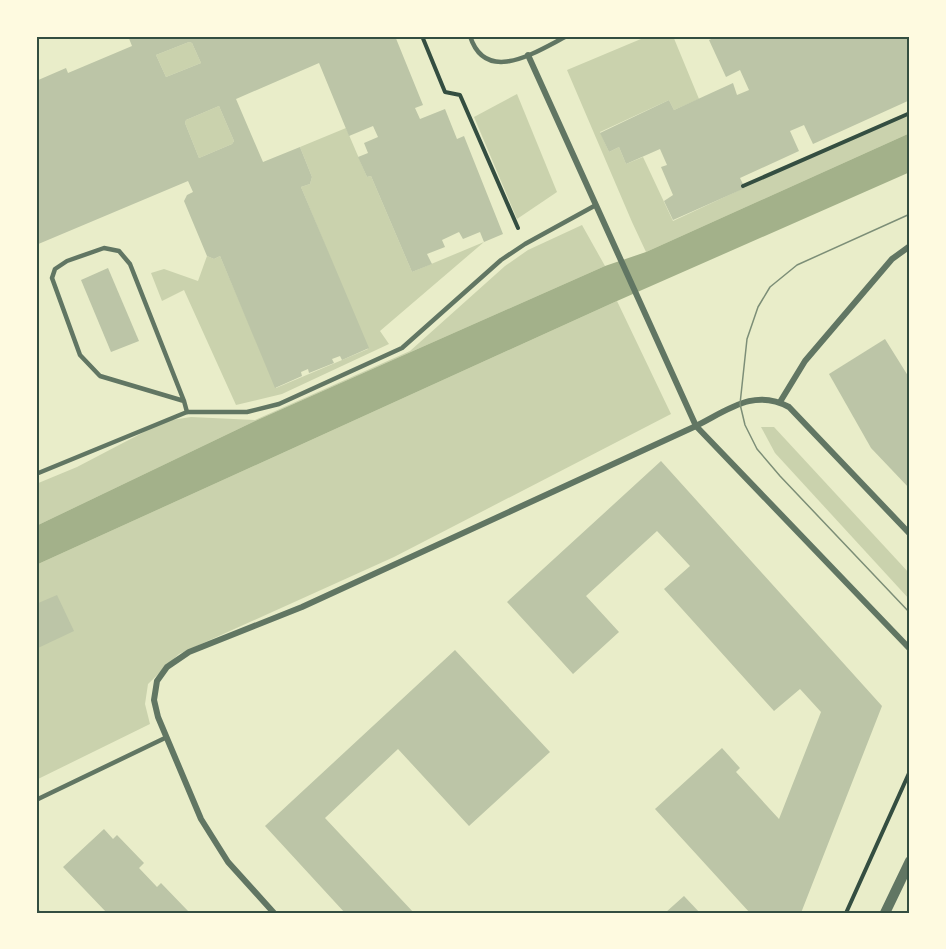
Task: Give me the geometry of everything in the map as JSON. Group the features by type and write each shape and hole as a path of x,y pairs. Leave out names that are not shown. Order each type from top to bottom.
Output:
{"street":[{"path":"528,55 696,426 910,649"},
{"path":"780,402 805,361 892,260 910,246"},
{"path":"274,913 228,862 201,819 158,717 154,700 157,681 167,667 189,652 313,602 755,399 768,398 789,408 910,534"},
{"path":"885,913 910,861"}],"lane":[{"path":"470,36 472,45 490,62 504,63 528,55 567,36"},
{"path":"36,474 187,412 247,412 279,404 402,348 501,260 525,244 596,205"},
{"path":"184,401 100,376 80,355 52,278 55,269 67,261 104,248 119,251 130,264 184,401 187,412"},
{"path":"36,800 165,738"},
{"path":"36,909 38,913"}],"path":[{"path":"422,36 445,92 460,95 525,244"},
{"path":"743,186 910,113"},
{"path":"846,913 910,771"}],"shaded area":[{"path":"648,36 673,36 699,99 674,110 669,100 600,132 609,152 619,147 626,164 643,157 673,221 744,188 744,185 910,114 910,133 646,252 567,70"},
{"path":"189,42 192,43 201,63 166,77 156,55"},
{"path":"517,94 557,192 517,219 474,117"},
{"path":"219,106 234,141 232,144 199,158 185,123 186,120"},
{"path":"346,128 367,177 371,176 412,272 484,242 380,331 389,344 282,394 236,405 184,290 162,301 151,273 164,269 198,281 207,256 214,259 220,256 276,388 368,349 301,187 310,184 312,177 300,147"},
{"path":"910,133 910,172 617,301 36,565 36,526 255,421 605,266 646,252"},
{"path":"582,225 605,266 255,421 36,526 36,484 77,467 165,421 191,417 255,420 410,351 505,266 528,250"},
{"path":"617,301 671,414 394,557 179,654 148,684 145,704 150,724 36,780 36,565"},
{"path":"761,427 774,427 910,574 910,600 775,453"}],"building":[{"path":"128,36 395,36 423,105 415,108 420,119 445,109 457,139 464,136 503,234 484,242 480,232 463,239 459,232 442,240 445,247 427,254 432,264 412,272 371,176 367,177 358,157 368,153 364,143 378,137 373,126 349,136 319,63 236,99 263,162 300,147 312,177 310,184 301,187 369,348 342,360 340,356 332,359 334,363 309,373 308,369 301,372 302,376 275,388 220,256 214,259 207,256 184,201 187,195 193,192 188,181 36,245 36,81 66,68 68,73 132,46","holes":["189,42 192,43 201,63 166,77 156,55","219,106 234,141 232,144 199,158 185,123 186,120"]},
{"path":"718,36 910,36 910,100 813,144 804,125 790,131 799,151 740,178 745,188 673,220 664,201 673,195 661,167 667,165 660,149 626,164 619,147 609,152 600,133 669,100 674,110 733,83 737,95 749,90 740,70 726,77 709,40"},
{"path":"108,268 139,341 111,352 81,280"},
{"path":"885,339 910,379 910,489 871,448 829,374"},
{"path":"661,461 882,706 801,913 750,913 655,809 722,748 740,768 736,772 779,819 821,712 800,689 774,711 664,589 690,566 657,531 586,596 619,632 573,674 507,602"},
{"path":"57,595 74,631 38,648 36,644 36,604"},
{"path":"455,650 550,752 469,826 398,749 325,818 414,913 345,913 265,826"},
{"path":"104,829 113,839 117,835 144,863 139,868 157,887 161,883 188,911 185,913 107,913 63,867"},
{"path":"684,896 700,913 665,913"}],"tram line":[{"path":"910,214 797,265 770,287 758,307 747,339 740,404 745,425 757,449 910,613"}]}
